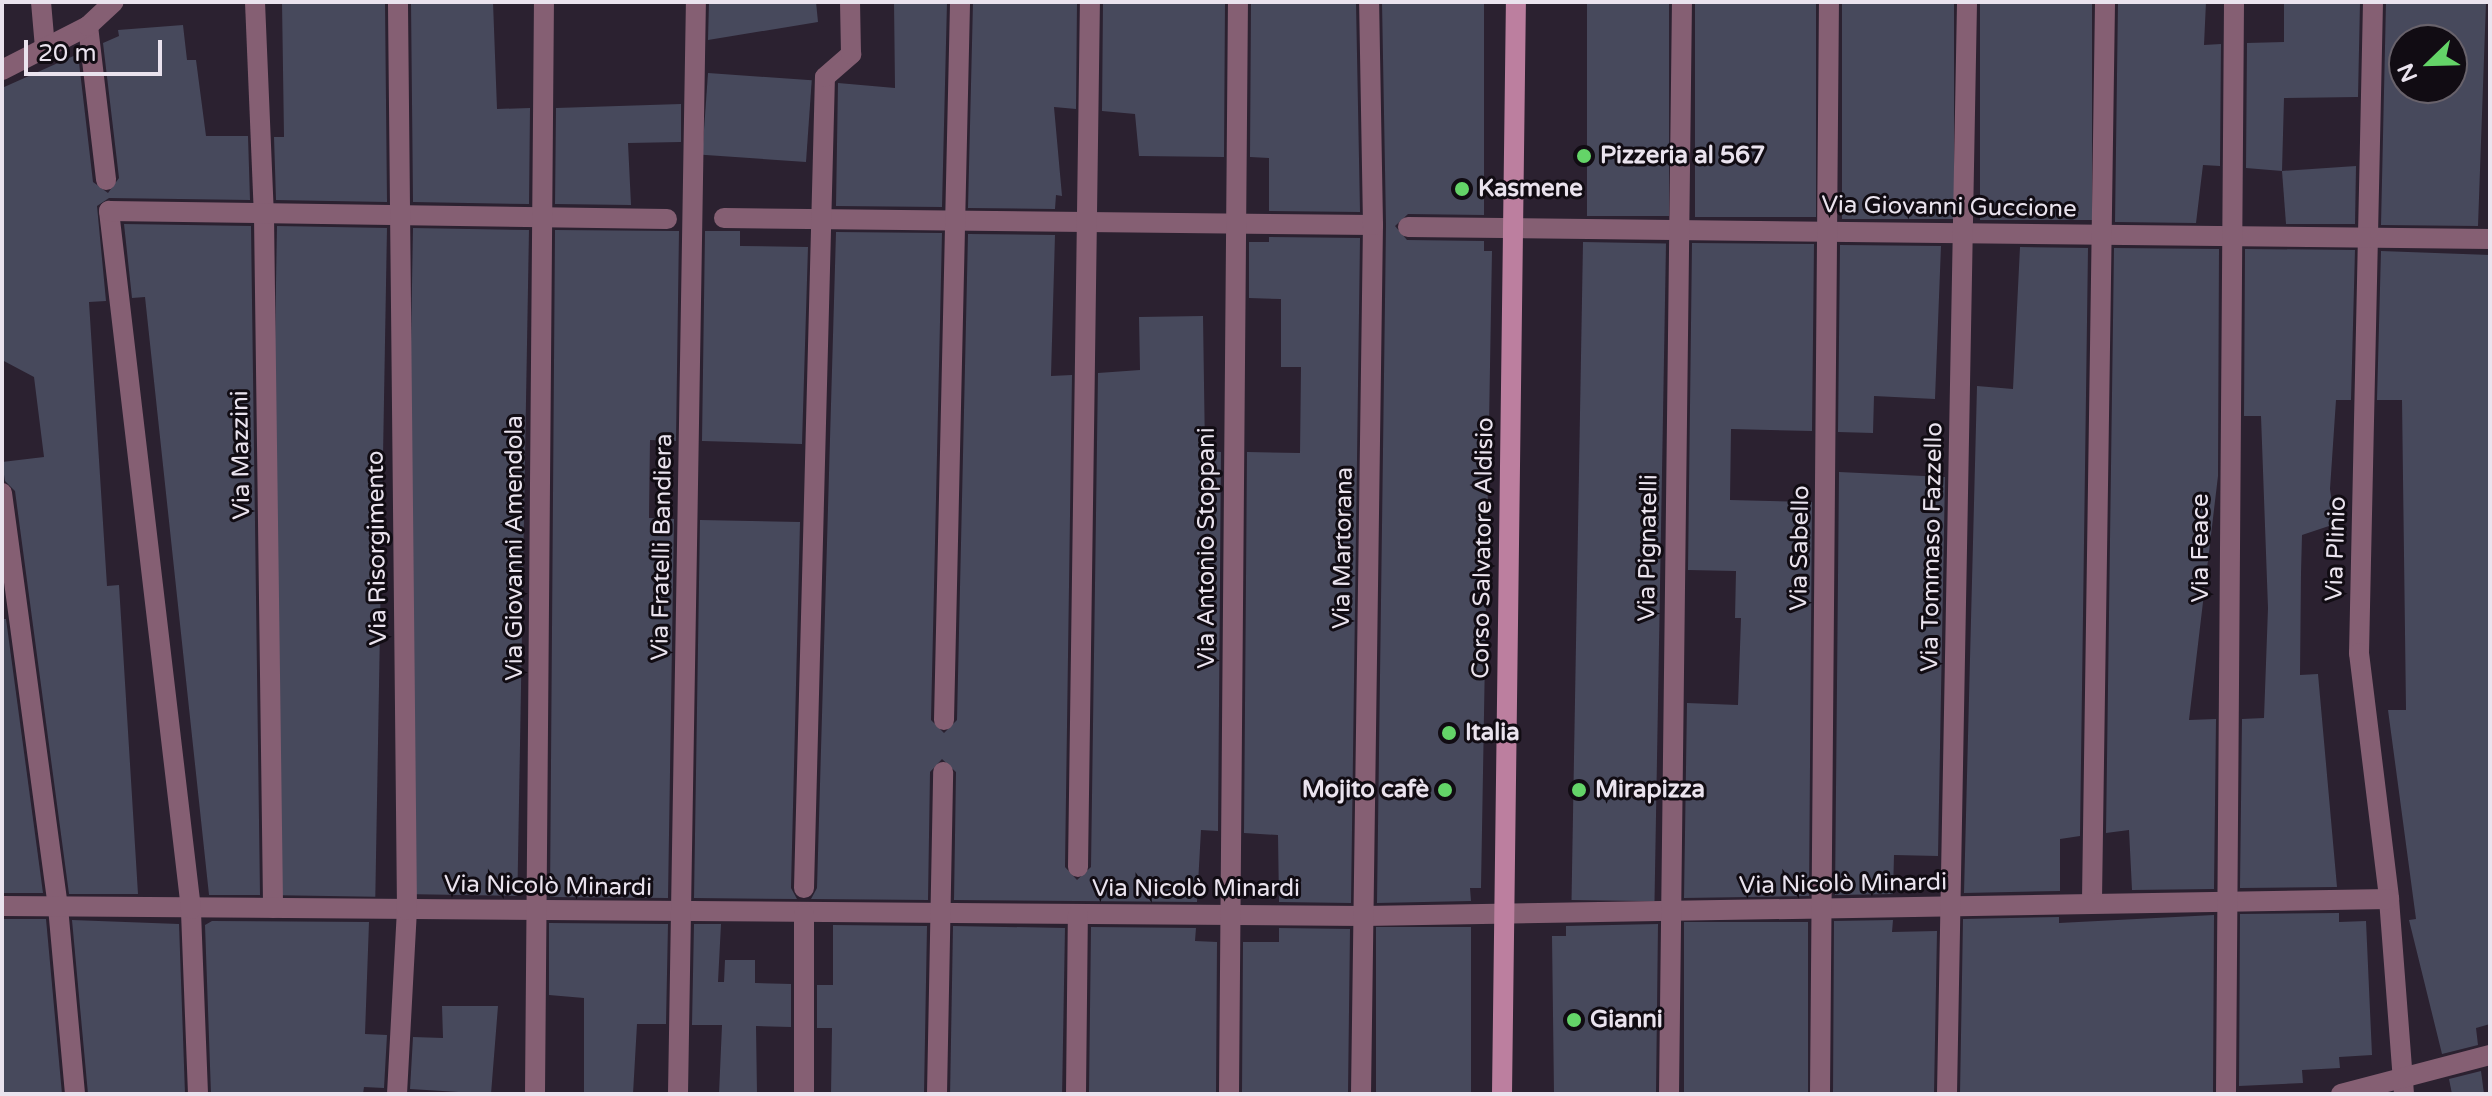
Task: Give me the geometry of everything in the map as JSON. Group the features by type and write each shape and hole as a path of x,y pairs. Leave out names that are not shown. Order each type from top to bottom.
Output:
{"street":[{"path":"41,2 45,48"},
{"path":"2,70 88,26 114,2"},
{"name":"Via Mazzini","path":"255,2 264,216 273,908"},
{"name":"Via Risorgimento","path":"397,1094 407,910 398,2"},
{"name":"Via Giovanni Amendola","path":"535,1094 540,914 544,2"},
{"name":"Via Fratelli Bandiera","path":"678,1094 696,2"},
{"path":"804,888 825,77 851,54 850,2"},
{"path":"944,720 960,2"},
{"path":"1078,867 1090,2"},
{"name":"Via Antonio Stoppani","path":"1229,1094 1238,2"},
{"name":"Via Martorana","path":"1361,1094 1373,225 1369,2"},
{"name":"Corso Salvatore Aldisio","path":"1502,1094 1516,2"},
{"name":"Via Pignatelli","path":"1669,1094 1668,914 1682,2"},
{"name":"Via Sabello","path":"1820,1094 1831,232 1829,2"},
{"name":"Via Tommaso Fazzello","path":"1947,1094 1967,2"},
{"path":"2092,900 2105,2"},
{"name":"Via Feace","path":"2226,1094 2228,237 2234,2"},
{"name":"Via Plinio","path":"2373,2 2359,653 2389,899 2402,1085"},
{"path":"88,26 106,180"},
{"path":"198,1094 191,909 109,211 264,216 400,213 667,219"},
{"path":"724,218 1373,225"},
{"name":"Via Giovanni Guccione","path":"1408,227 2490,239"},
{"path":"2,493 58,907 75,1094"},
{"path":"937,1094 943,772"},
{"name":"Via Nicolò Minardi","path":"2,906 540,914 1364,916 1505,911 1668,914 1821,911 2092,900 2389,899"},
{"path":"804,914 804,1094"},
{"path":"1076,1094 1078,915"},
{"path":"2341,1094 2402,1085 2490,1055"}],"building":[{"path":"282,2 385,2 387,202 276,200 274,137 284,137"},
{"path":"411,2 493,2 497,109 530,108 529,204 413,202"},
{"path":"709,2 816,2 818,22 708,40"},
{"path":"894,2 947,2 942,207 836,206 838,83 895,88"},
{"path":"973,2 1077,2 1076,109 1054,107 1062,196 1056,195 1055,209 968,208"},
{"path":"1103,2 1225,2 1224,157 1139,156 1135,114 1102,111"},
{"path":"1251,2 1356,2 1360,212 1269,211 1269,158 1250,157"},
{"path":"1382,2 1484,2 1484,215 1408,214 1395,226 1407,240 1484,241 1484,251 1492,251 1481,888 1470,888 1471,901 1377,903 1386,225"},
{"path":"1587,2 1669,2 1669,216 1587,216"},
{"path":"1695,2 1816,2 1816,217 1695,217"},
{"path":"1842,2 1954,2 1954,219 1842,219"},
{"path":"1980,2 2092,2 2092,220 1980,220"},
{"path":"2118,2 2206,2 2204,45 2221,44 2220,166 2203,165 2196,223 2115,222"},
{"path":"2284,2 2360,2 2358,97 2284,98 2282,171 2246,168 2247,43 2284,42"},
{"path":"2386,2 2486,2 2478,226 2381,225"},
{"path":"183,25 187,60 196,60 206,136 248,136 250,200 109,198 97,206 106,301 89,302 107,586 119,585 138,894 69,894 15,491 5,481 2,462 44,457 34,377 2,360 2,88 78,54 93,182 108,193 119,178 103,43 119,36 118,30"},
{"path":"708,73 812,80 806,162 702,155"},
{"path":"681,104 681,142 628,143 631,205 555,204 556,108"},
{"path":"2356,166 2355,224 2286,224 2282,171"},
{"path":"124,224 251,226 260,895 209,895 145,297 132,298"},
{"path":"277,226 387,228 375,897 265,895"},
{"path":"413,228 529,230 517,896 401,894"},
{"path":"555,230 679,231 676,441 650,440 649,518 674,519 668,898 550,897"},
{"path":"705,231 740,231 740,246 808,247 802,444 702,441"},
{"path":"836,232 942,233 931,720 944,733 957,720 968,234 1055,235 1051,376 1072,375 1065,867 1077,880 1091,867 1098,373 1140,370 1139,317 1203,316 1205,451 1221,452 1218,831 1201,830 1197,902 954,900 956,772 942,759 930,772 928,900 811,899 817,888"},
{"path":"1269,237 1360,238 1351,903 1279,902 1278,835 1244,833 1247,452 1300,453 1301,367 1281,367 1281,299 1249,298 1249,242 1269,242"},
{"path":"1583,242 1666,243 1655,901 1572,900"},
{"path":"1692,243 1814,244 1812,431 1731,429 1730,500 1812,502 1809,896 1684,898 1687,703 1738,705 1741,618 1735,618 1736,571 1688,570"},
{"path":"1840,245 1941,246 1935,399 1874,396 1873,433 1838,432"},
{"path":"2020,247 2088,248 2080,836 2060,839 2060,891 1964,893 1977,386 2013,389"},
{"path":"2114,248 2219,249 2218,476 2189,720 2216,719 2214,889 2132,890 2129,830 2106,833"},
{"path":"2245,249 2355,250 2351,400 2336,400 2330,489 2335,524 2302,535 2300,675 2318,674 2337,887 2240,888 2242,719 2264,718 2268,608 2261,416 2244,416"},
{"path":"2381,251 2490,255 2490,1024 2476,1028 2478,1045 2442,1054 2409,920 2416,919 2388,710 2406,710 2402,400 2377,400"},
{"path":"1839,472 1945,477 1938,856 1894,855 1893,894 1835,895"},
{"path":"700,520 800,522 791,888 797,899 694,898"},
{"path":"2,619 6,619 43,893 2,893"},
{"path":"2339,913 2339,922 2366,921 2372,1055 2339,1057 2340,1068 2302,1070 2303,1083 2239,1086 2240,914"},
{"path":"2214,915 2213,1094 1960,1094 1963,919 2059,917 2059,923"},
{"path":"2,919 46,919 62,1094 2,1094"},
{"path":"72,920 179,924 185,1094 88,1094"},
{"path":"1893,920 1892,932 1937,931 1934,1094 1833,1094 1834,921"},
{"path":"212,921 369,922 365,1034 387,1035 384,1088 364,1087 363,1094 211,1094 205,925"},
{"path":"1684,922 1808,922 1808,1094 1684,1094"},
{"path":"549,923 668,924 666,1024 637,1024 633,1094 584,1094 584,998 549,995"},
{"path":"694,924 721,924 718,982 724,982 725,960 755,960 755,983 791,984 791,1027 756,1026 757,1094 719,1094 722,1025 692,1025"},
{"path":"1658,924 1656,1094 1554,1094 1552,936 1566,936 1566,926"},
{"path":"833,925 927,926 924,1094 831,1094 832,1028 817,1028 817,985 833,985"},
{"path":"953,926 1065,928 1062,1094 950,1094"},
{"path":"1091,927 1196,928 1195,941 1217,942 1216,1094 1089,1094"},
{"path":"1376,927 1471,927 1471,1094 1376,1094"},
{"path":"1279,928 1350,929 1348,1094 1242,1094 1243,942 1279,942"},
{"path":"442,1006 498,1006 491,1094 410,1089 413,1037 443,1038"},
{"path":"2481,1071 2484,1094 2452,1094 2449,1079"}],"place":[{"name":"Pizzeria al 567","path":"1584,156"},
{"name":"Kasmene","path":"1462,189"},
{"name":"Italia","path":"1449,733"},
{"name":"Mojito cafè","path":"1445,790"},
{"name":"Mirapizza","path":"1579,790"},
{"name":"Gianni","path":"1574,1020"}]}
